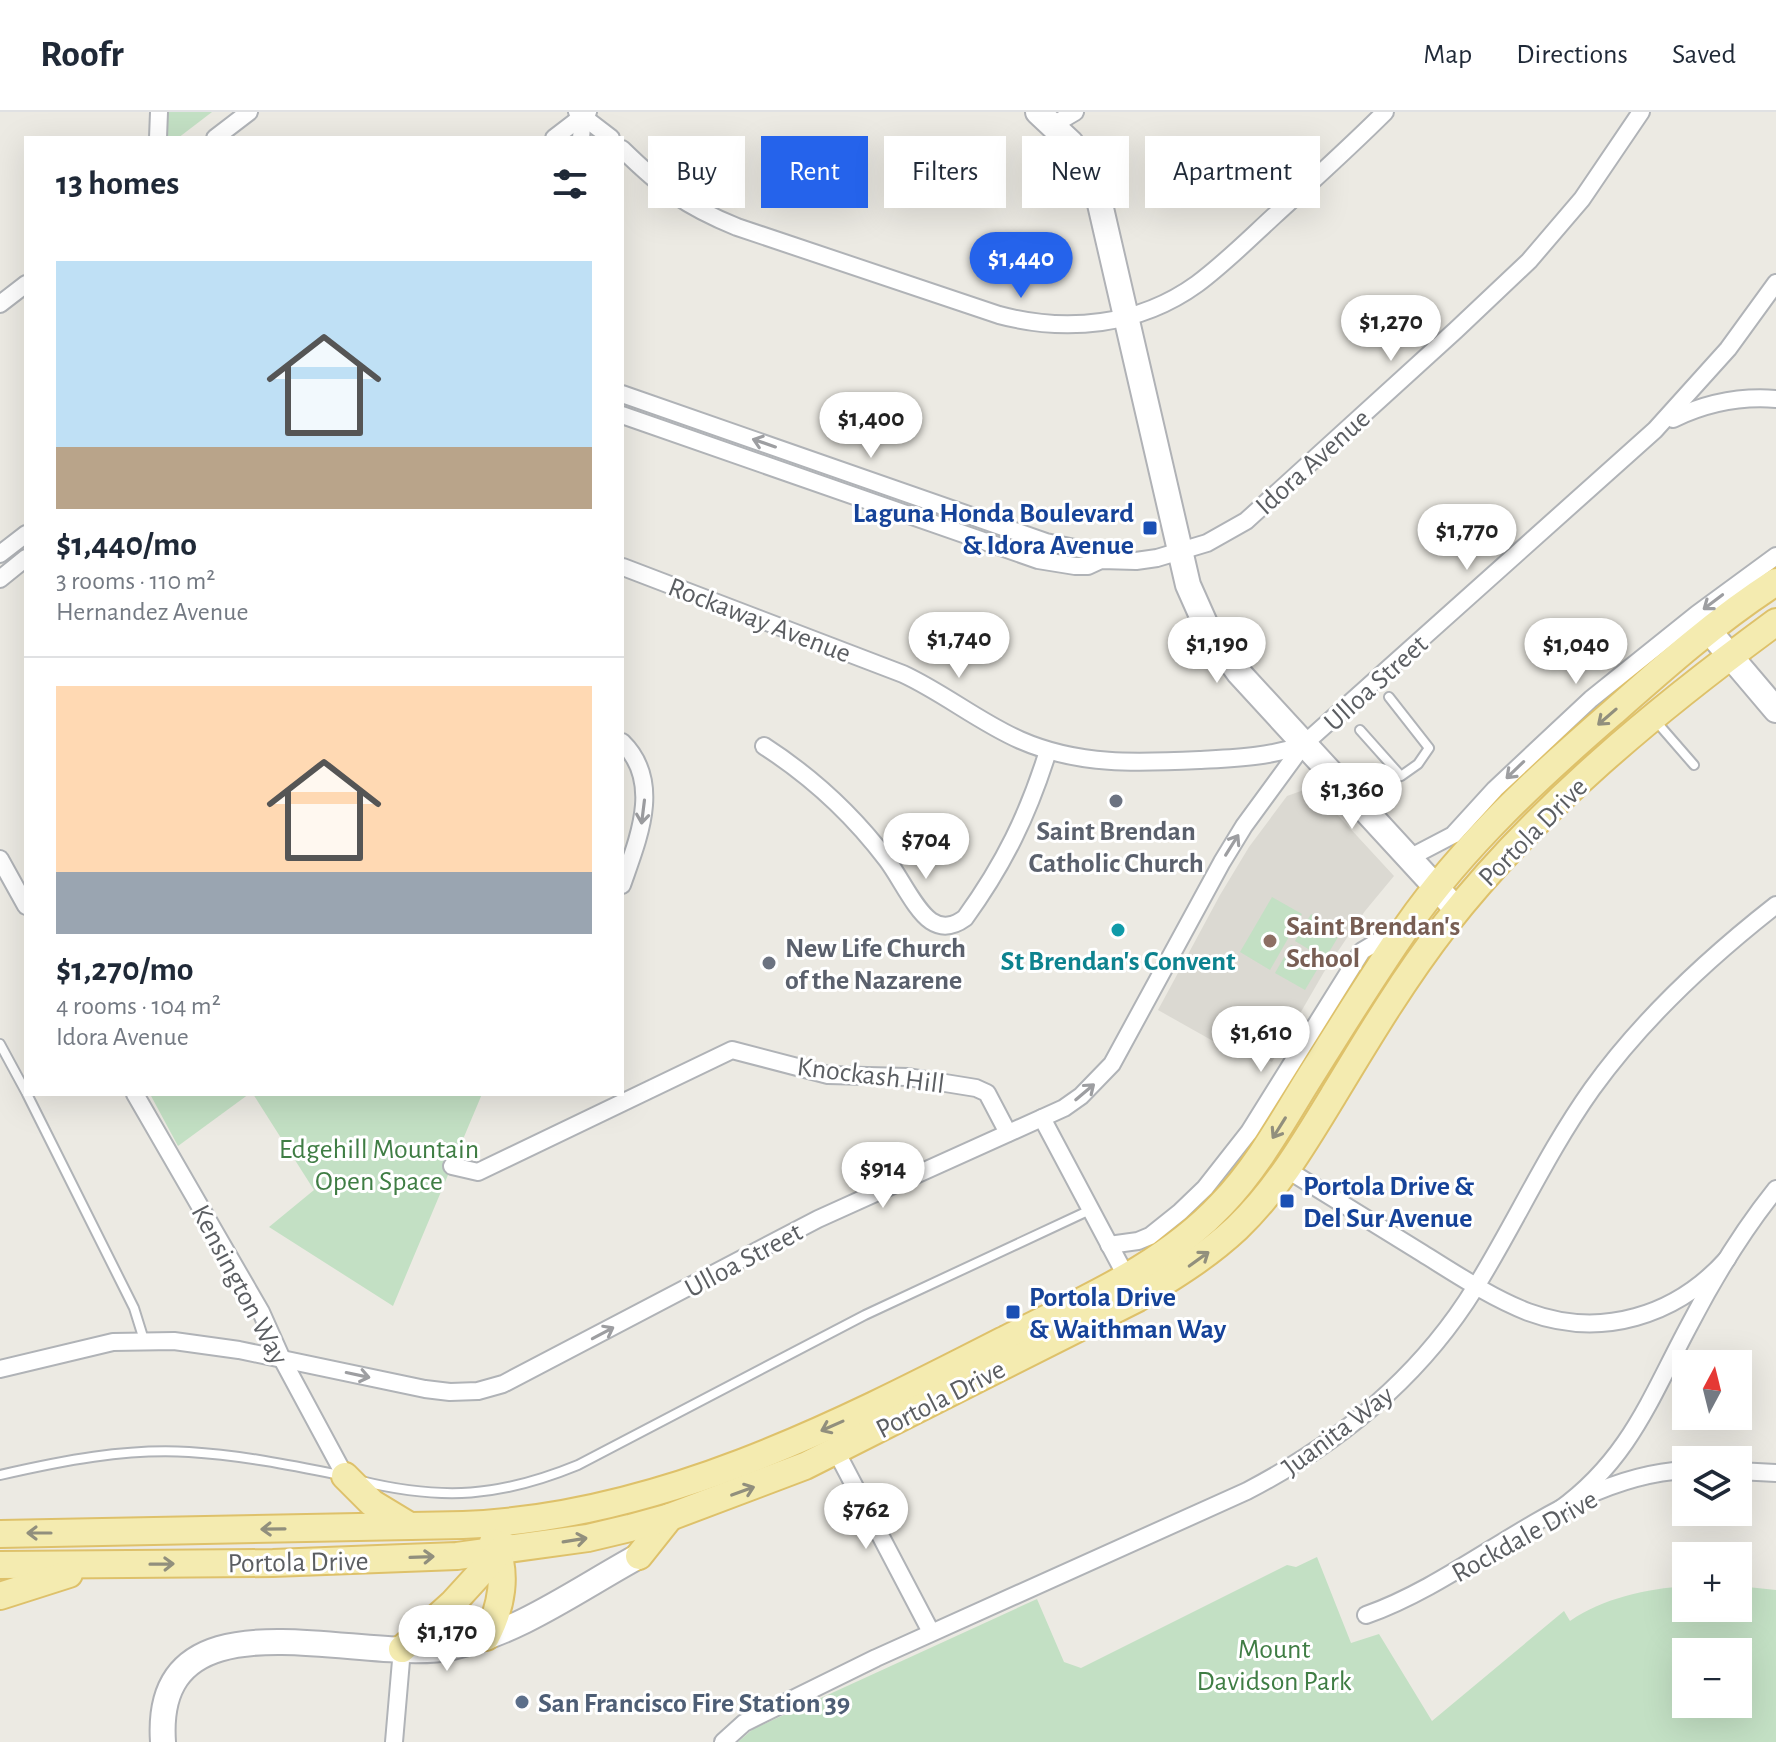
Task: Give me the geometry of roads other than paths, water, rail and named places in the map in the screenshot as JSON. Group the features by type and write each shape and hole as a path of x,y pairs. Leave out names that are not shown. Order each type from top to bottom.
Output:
{"main road":[{"name":"Portola Drive","path":"0,1534 463,1525 539,1519 629,1501 674,1488 808,1437 1126,1276 1164,1255 1195,1230 1248,1173 1411,920 1478,840 1638,690 1709,631 1776,582"},
{"name":"Portola Drive","path":"0,1565 431,1557 588,1538 670,1517 766,1483 836,1451 1138,1298 1177,1275 1238,1227 1286,1169 1406,979 1481,881 1554,806 1654,718 1776,622"},
{"path":"345,1476 357,1491 379,1508 410,1526"},
{"path":"325,1528 335,1526 348,1512 351,1491 345,1476"},
{"path":"639,1556 670,1517"},
{"path":"402,1649 452,1604 498,1551 539,1519"},
{"path":"463,1525 482,1531 494,1542 498,1551 502,1577 499,1607 486,1637"},
{"path":"0,1596 56,1577 122,1564"}],"street":[{"path":"158,136 159,112"},
{"path":"218,136 249,112"},
{"path":"1046,119 1075,112"},
{"path":"624,151 649,176 704,213 999,315 1051,325 1078,325 1128,317 1153,309 1196,285 1385,112"},
{"name":"Idora Avenue","path":"624,416 1038,560 1088,566 1101,560 1136,561 1180,553 1207,543 1246,521 1500,290 1582,199 1641,112"},
{"path":"556,136 582,113"},
{"path":"581,136 582,113"},
{"path":"582,113 609,136"},
{"path":"1046,119 1071,143 1097,191 1180,553 1197,608 1220,650 1457,910"},
{"name":"Ulloa Street","path":"0,1369 82,1348 144,1340 205,1345 450,1392 478,1391 503,1384 818,1219 1042,1118 1081,1096 1112,1064 1222,862 1250,817 1304,744 1655,430 1728,349 1776,283"},
{"path":"0,304 24,286"},
{"name":"Idora Avenue","path":"624,395 1046,542 1089,551 1101,560"},
{"path":"1655,430 1673,419 1712,404 1747,398 1776,399"},
{"path":"0,554 24,536"},
{"name":"Portola Drive","path":"1409,858 1453,835 1506,779 1591,699 1697,614 1776,556"},
{"path":"0,579 24,560"},
{"name":"Rockaway Avenue","path":"624,567 903,674 933,688 993,726 1048,751 1111,763 1142,763 1253,757 1279,753 1304,744"},
{"path":"1709,631 1772,698"},
{"path":"624,744 635,757 645,791 645,815 624,879"},
{"path":"764,746 793,765 845,811 888,861 925,916 933,923 944,926 955,925 965,918 1006,856 1025,820 1048,751"},
{"path":"0,859 24,902"},
{"path":"0,868 24,903"},
{"name":"Juanita Way","path":"723,1742 744,1723 931,1632 1219,1505 1283,1473 1317,1451 1394,1389 1439,1339 1476,1286 1550,1152 1615,1059 1667,999 1776,905"},
{"name":"Portola Drive","path":"1109,1245 1150,1236 1205,1188 1249,1132 1362,951 1411,920"},
{"name":"Knockash Hill","path":"452,1166 478,1172 732,1050 828,1075 908,1077 976,1088 994,1101 1008,1133"},
{"name":"Kensington Way","path":"136,1096 261,1312 282,1359 345,1476"},
{"path":"1042,1118 1126,1276"},
{"path":"1286,1169 1476,1286 1503,1301 1559,1321 1587,1324 1642,1316 1688,1294 1709,1279 1727,1259"},
{"path":"1559,1510 1582,1493 1620,1452 1727,1259 1776,1189"},
{"path":"836,1451 931,1632"},
{"name":"Rockdale Drive","path":"1366,1615 1426,1588 1559,1510 1646,1477 1672,1472"},
{"path":"1752,1472 1776,1473"},
{"path":"163,1742 161,1724 164,1704 172,1686 192,1663 220,1647 242,1642 272,1642 430,1652 486,1637 639,1556"},
{"path":"394,1742 402,1649"}],"lane":[{"path":"1360,730 1401,776 1418,764 1429,748 1389,697"},
{"path":"1654,718 1694,765"},
{"path":"0,1044 24,1089"},
{"path":"28,1096 134,1308 144,1340"},
{"path":"0,1475 113,1455 187,1452 258,1459 402,1490 438,1494 509,1488 545,1479 578,1465 865,1315 1091,1210"}],"place":[{"name":"Laguna Honda Boulevard & Idora Avenue","path":"1150,528"},
{"name":"Saint Brendan Catholic Church","path":"1116,801"},
{"name":"St Brendan's Convent","path":"1118,930"},
{"name":"Saint Brendan's School","path":"1270,941"},
{"name":"New Life Church of the Nazarene","path":"769,963"},
{"name":"Portola Drive & Del Sur Avenue","path":"1287,1201"},
{"name":"Portola Drive & Waithman Way","path":"1013,1312"},
{"name":"San Francisco Fire Station 39","path":"522,1702"}],"park label":[{"name":"Edgehill Mountain Open Space","path":"379,1164"},
{"name":"Mount Davidson Park","path":"1274,1664"}]}
